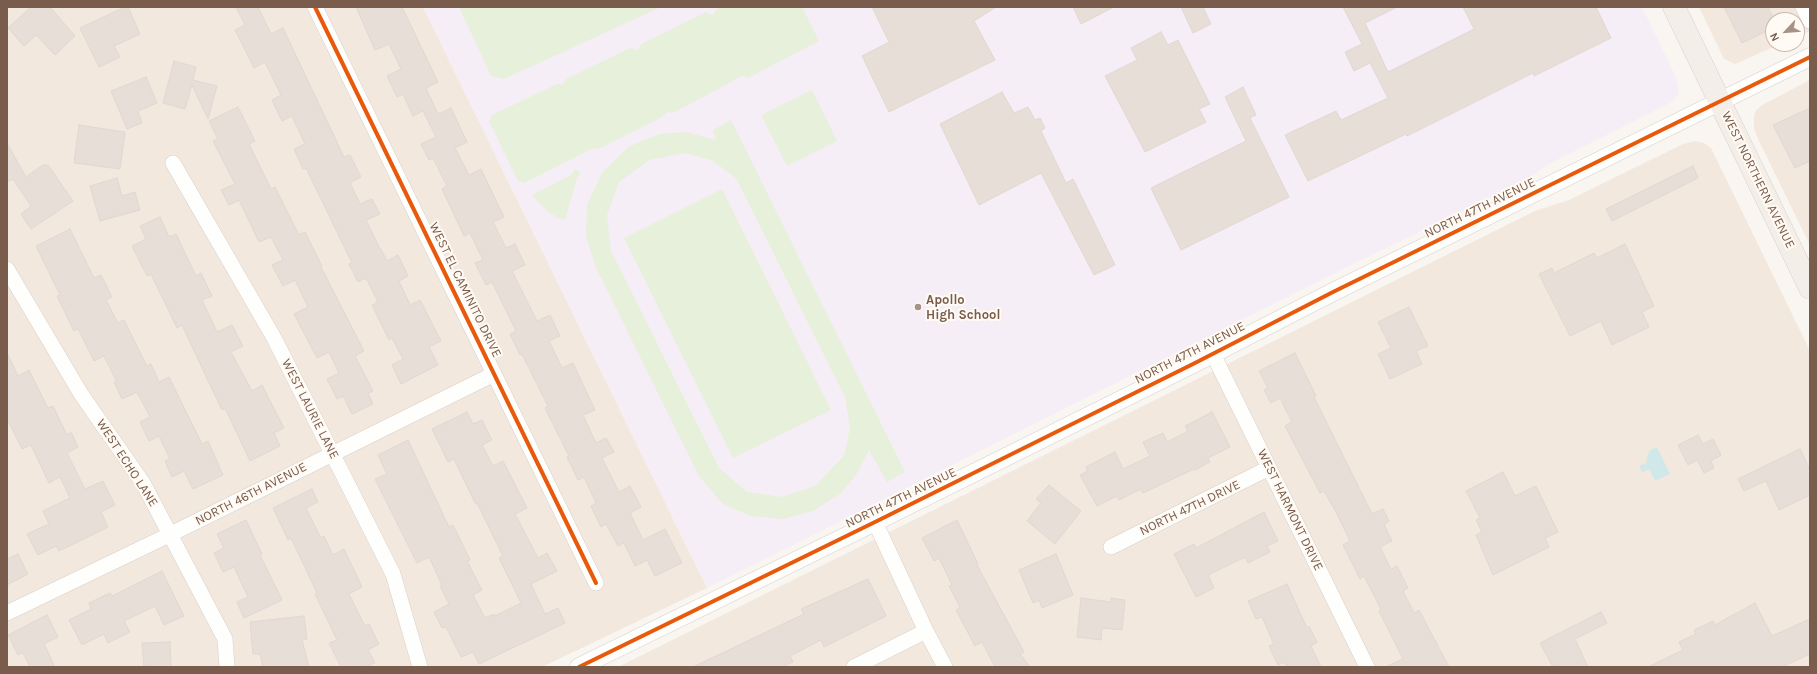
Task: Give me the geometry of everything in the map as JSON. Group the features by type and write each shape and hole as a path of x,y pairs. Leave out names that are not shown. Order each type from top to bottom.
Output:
{"main road":[{"name":"WEST NORTHERN AVENUE","path":"1674,7 1810,288"}],"street":[{"name":"WEST EL CAMINITO DRIVE","path":"316,7 596,583"},
{"path":"1803,7 1810,21"},
{"name":"NORTH 47TH AVENUE","path":"579,667 1213,354 1340,288 1810,57"},
{"name":"WEST LAURIE LANE","path":"173,163 274,338 393,574 420,667"},
{"name":"WEST ECHO LANE","path":"7,268 81,394 143,483 225,639 227,667"},
{"name":"WEST HARMONT DRIVE","path":"1213,354 1367,667"},
{"name":"NORTH 46TH AVENUE","path":"7,613 171,534 494,374"},
{"name":"NORTH 47TH DRIVE","path":"1110,547 1269,468"},
{"path":"874,522 926,631 945,667"},
{"path":"854,667 926,631"}],"shaded area":[{"path":"7,7 423,7 707,588 542,667 7,667"},
{"name":"Apollo High School","path":"423,7 1642,7 1675,75 1679,91 1678,95 1670,103 1549,164 1523,182 1353,264 707,588"},
{"path":"1699,7 1810,7 1810,31 1805,33 1805,12 1765,12 1765,51 1735,64 1724,59"},
{"path":"1810,80 1810,245 1758,139 1754,128 1754,115 1756,110 1762,105"},
{"path":"1694,141 1704,143 1711,148 1810,351 1810,667 618,667 1535,211 1569,200 1681,145"}],"green space":[{"path":"459,7 661,7 504,79 491,76"},
{"path":"718,7 802,7 819,41 748,78 742,76 673,113 667,112 662,117 598,149 593,148 524,183 518,181 489,121 492,115 557,84 563,85 566,79 630,48 638,50 641,44 706,12 713,15"},
{"path":"812,90 837,141 787,166 761,115"},
{"path":"731,120 905,472 887,482 869,450 856,475 840,494 813,511 783,519 750,516 722,503 699,476 596,268 586,236 587,205 602,173 628,147 659,134 686,132 716,140 713,130","holes":["685,153 713,161 736,178 845,397 850,428 844,456 815,486 782,497 747,492 719,468 611,251 607,215 619,182 649,160"]},
{"path":"575,169 581,173 577,178 565,220 558,218 546,210 532,195 571,175"},
{"path":"722,189 831,410 733,458 624,238"}],"water":[{"path":"1657,447 1670,474 1655,481 1649,469 1642,472 1639,466 1646,463 1649,451"}],"building":[{"path":"31,7 50,7 75,36 55,55 36,35 24,46 8,28"},
{"path":"125,7 128,7 140,34 114,46 120,57 99,67 80,28"},
{"path":"236,7 258,7 271,34 283,28 344,157 350,155 361,177 350,183 360,204 372,199 380,214 366,220 380,249 387,261 398,255 408,276 399,281 410,305 420,300 441,341 429,347 438,365 401,384 392,365 403,359 392,338 389,340 372,305 378,302 366,278 358,282 349,264 352,263 306,168 303,169 294,149 305,144 292,116 282,121 272,100 281,95 265,62 254,68 235,30 245,25"},
{"path":"356,7 402,7 438,82 426,88 438,114 451,108 467,142 455,148 469,175 481,169 504,217 493,222 506,248 515,244 525,265 512,271 537,321 550,315 560,336 549,341 562,368 573,363 595,410 583,415 596,443 606,438 614,452 602,458 619,492 630,486 641,507 630,513 643,540 665,529 682,563 655,576 647,560 635,566 624,543 618,546 606,524 601,527 591,506 596,503 584,477 578,480 567,457 569,456 545,408 548,406 522,354 520,355 510,334 516,331 492,282 486,285 475,263 483,260 470,233 464,236 442,189 447,186 433,158 429,160 421,144 436,137 423,111 413,116 403,94 397,97 387,76 401,69 389,44 375,50"},
{"path":"872,7 996,7 974,21 995,60 889,112 862,56 889,42"},
{"path":"1073,7 1114,7 1081,24"},
{"path":"1181,7 1203,7 1211,24 1193,33"},
{"path":"1343,7 1397,7 1365,23 1388,72 1474,29 1463,7 1596,7 1611,38 1534,76 1533,73 1407,136 1406,134 1308,181 1285,135 1336,111 1341,120 1388,98 1370,63 1354,71 1345,52 1362,44"},
{"path":"1724,7 1768,7 1770,12 1765,12 1765,32 1742,43"},
{"path":"1161,32 1168,45 1178,40 1210,104 1199,109 1206,122 1145,152 1105,76 1137,60 1131,48"},
{"path":"174,61 196,67 193,80 217,86 208,119 192,85 185,109 163,103"},
{"path":"146,77 157,103 138,111 142,123 127,129 111,91"},
{"path":"1243,87 1256,115 1250,118 1289,197 1181,250 1151,188 1246,141 1225,97"},
{"path":"1002,92 1014,113 1028,107 1035,120 1040,118 1045,128 1041,131 1066,183 1073,179 1115,265 1094,275 1041,173 979,205 940,124"},
{"path":"238,107 255,141 249,144 271,189 275,187 299,235 305,232 322,266 321,267 364,351 355,356 373,391 368,393 373,404 352,414 343,396 337,399 327,379 339,373 329,352 317,358 294,314 308,307 295,280 283,286 272,265 283,260 271,237 259,242 239,200 229,205 221,190 235,184 213,141 218,139 209,121"},
{"path":"1810,108 1810,161 1795,168 1773,125"},
{"path":"79,125 125,132 120,169 74,163"},
{"path":"7,143 26,177 43,165 48,165 73,201 31,229 21,214 31,206 13,179 7,182"},
{"path":"1693,166 1698,178 1612,221 1606,209"},
{"path":"117,178 122,196 135,192 140,210 100,221 90,186"},
{"path":"160,217 169,237 176,234 196,276 201,273 212,296 202,300 217,332 232,325 243,346 231,352 252,391 262,385 284,428 274,433 280,446 250,461 225,408 222,410 182,325 177,328 151,274 147,276 132,246 146,239 140,226"},
{"path":"70,229 94,278 101,275 112,297 106,300 118,323 124,320 147,366 151,364 159,382 169,377 202,444 208,441 223,475 193,489 184,471 172,477 165,461 170,459 159,436 149,441 140,422 150,417 137,392 122,399 114,382 116,380 104,356 94,361 78,329 74,331 57,296 60,295 36,246"},
{"path":"1625,244 1654,306 1642,312 1649,327 1612,345 1601,321 1570,336 1539,274 1552,268 1554,273 1594,253 1597,258"},
{"path":"1409,307 1428,346 1416,351 1422,364 1390,379 1378,354 1391,348 1378,322"},
{"path":"7,353 18,376 29,370 48,408 53,406 67,435 71,432 78,447 67,453 85,489 103,481 115,505 101,512 108,527 59,551 56,546 38,555 27,534 49,524 43,511 70,498 60,477 49,483 31,445 22,449 7,419"},
{"path":"1295,353 1316,396 1314,397 1372,514 1383,509 1389,521 1384,524 1392,541 1380,547 1391,569 1397,566 1408,588 1403,591 1414,613 1419,610 1449,667 1385,667 1403,659 1379,611 1381,609 1364,576 1360,579 1343,545 1350,541 1336,512 1324,491 1320,493 1285,426 1292,422 1280,398 1271,403 1264,390 1268,388 1259,371"},
{"path":"467,412 473,424 482,420 492,440 482,445 493,466 503,461 527,508 515,514 538,558 547,553 557,571 531,584 545,614 558,608 565,623 479,664 473,652 461,657 446,627 442,628 434,612 449,604 440,586 442,585 429,557 417,563 375,479 387,474 378,455 408,440 449,527 453,525 470,560 467,561 482,590 473,595 485,618 494,614 495,616 521,603 499,558 503,556 477,503 475,503 454,459 448,462 432,429"},
{"path":"1212,412 1230,447 1208,458 1210,462 1195,470 1194,469 1143,493 1141,489 1119,500 1117,496 1097,506 1080,475 1088,471 1086,467 1115,452 1123,469 1150,456 1143,442 1163,433 1167,442 1188,431 1185,426"},
{"path":"1698,435 1703,444 1713,439 1721,455 1711,461 1714,468 1704,473 1697,460 1688,465 1678,445"},
{"path":"1800,449 1810,470 1810,495 1779,510 1766,481 1744,491 1738,479"},
{"path":"1503,472 1515,496 1536,486 1558,532 1545,538 1549,547 1493,575 1476,535 1482,532 1476,520 1480,518 1466,491"},
{"path":"1049,485 1081,511 1055,544 1027,521 1041,503 1036,499"},
{"path":"312,489 318,502 306,508 321,538 324,536 333,555 344,549 362,587 349,594 365,626 369,624 379,644 368,650 375,663 365,667 341,667 329,643 337,640 315,594 317,593 291,538 288,540 273,508"},
{"path":"1264,512 1278,541 1267,546 1270,552 1248,563 1245,557 1208,575 1214,588 1196,597 1174,554 1194,544 1196,548"},
{"path":"246,520 262,554 260,555 282,600 244,618 237,602 248,597 234,567 223,572 214,553 224,548 217,534"},
{"path":"957,520 978,564 977,565 1024,652 1020,654 1030,667 995,667 982,642 975,646 956,610 960,607 949,586 952,585 939,558 934,561 922,538"},
{"path":"18,554 28,574 7,585 7,559"},
{"path":"1056,554 1073,595 1042,608 1039,600 1033,603 1019,570"},
{"path":"162,571 184,616 164,625 155,606 124,621 130,632 108,643 104,634 82,645 69,620 91,609 89,603 110,593 112,596"},
{"path":"868,579 886,616 824,647 821,640 790,656 793,662 783,667 693,667 804,614 801,609"},
{"path":"1287,584 1307,628 1309,626 1317,642 1311,646 1321,667 1287,667 1284,662 1278,665 1269,646 1274,644 1262,617 1256,619 1248,601"},
{"path":"1081,598 1111,602 1111,598 1125,600 1122,630 1102,628 1101,640 1077,637"},
{"path":"1755,603 1772,636 1810,619 1810,654 1782,667 1648,667 1683,650 1679,642 1696,634 1694,630 1713,621 1715,625"},
{"path":"1601,612 1607,623 1575,639 1588,667 1553,667 1540,643"},
{"path":"47,615 58,637 44,644 55,667 30,667 23,653 18,655 8,635"},
{"path":"304,616 307,639 302,640 309,667 263,667 260,654 253,654 250,622"},
{"path":"170,642 171,667 144,667 142,643"}],"cycle path":[{"path":"315,7 596,583"},
{"path":"579,667 875,522 1195,363 1333,292 1810,57"}],"place":[{"name":"Apollo High School","path":"918,307"}]}
